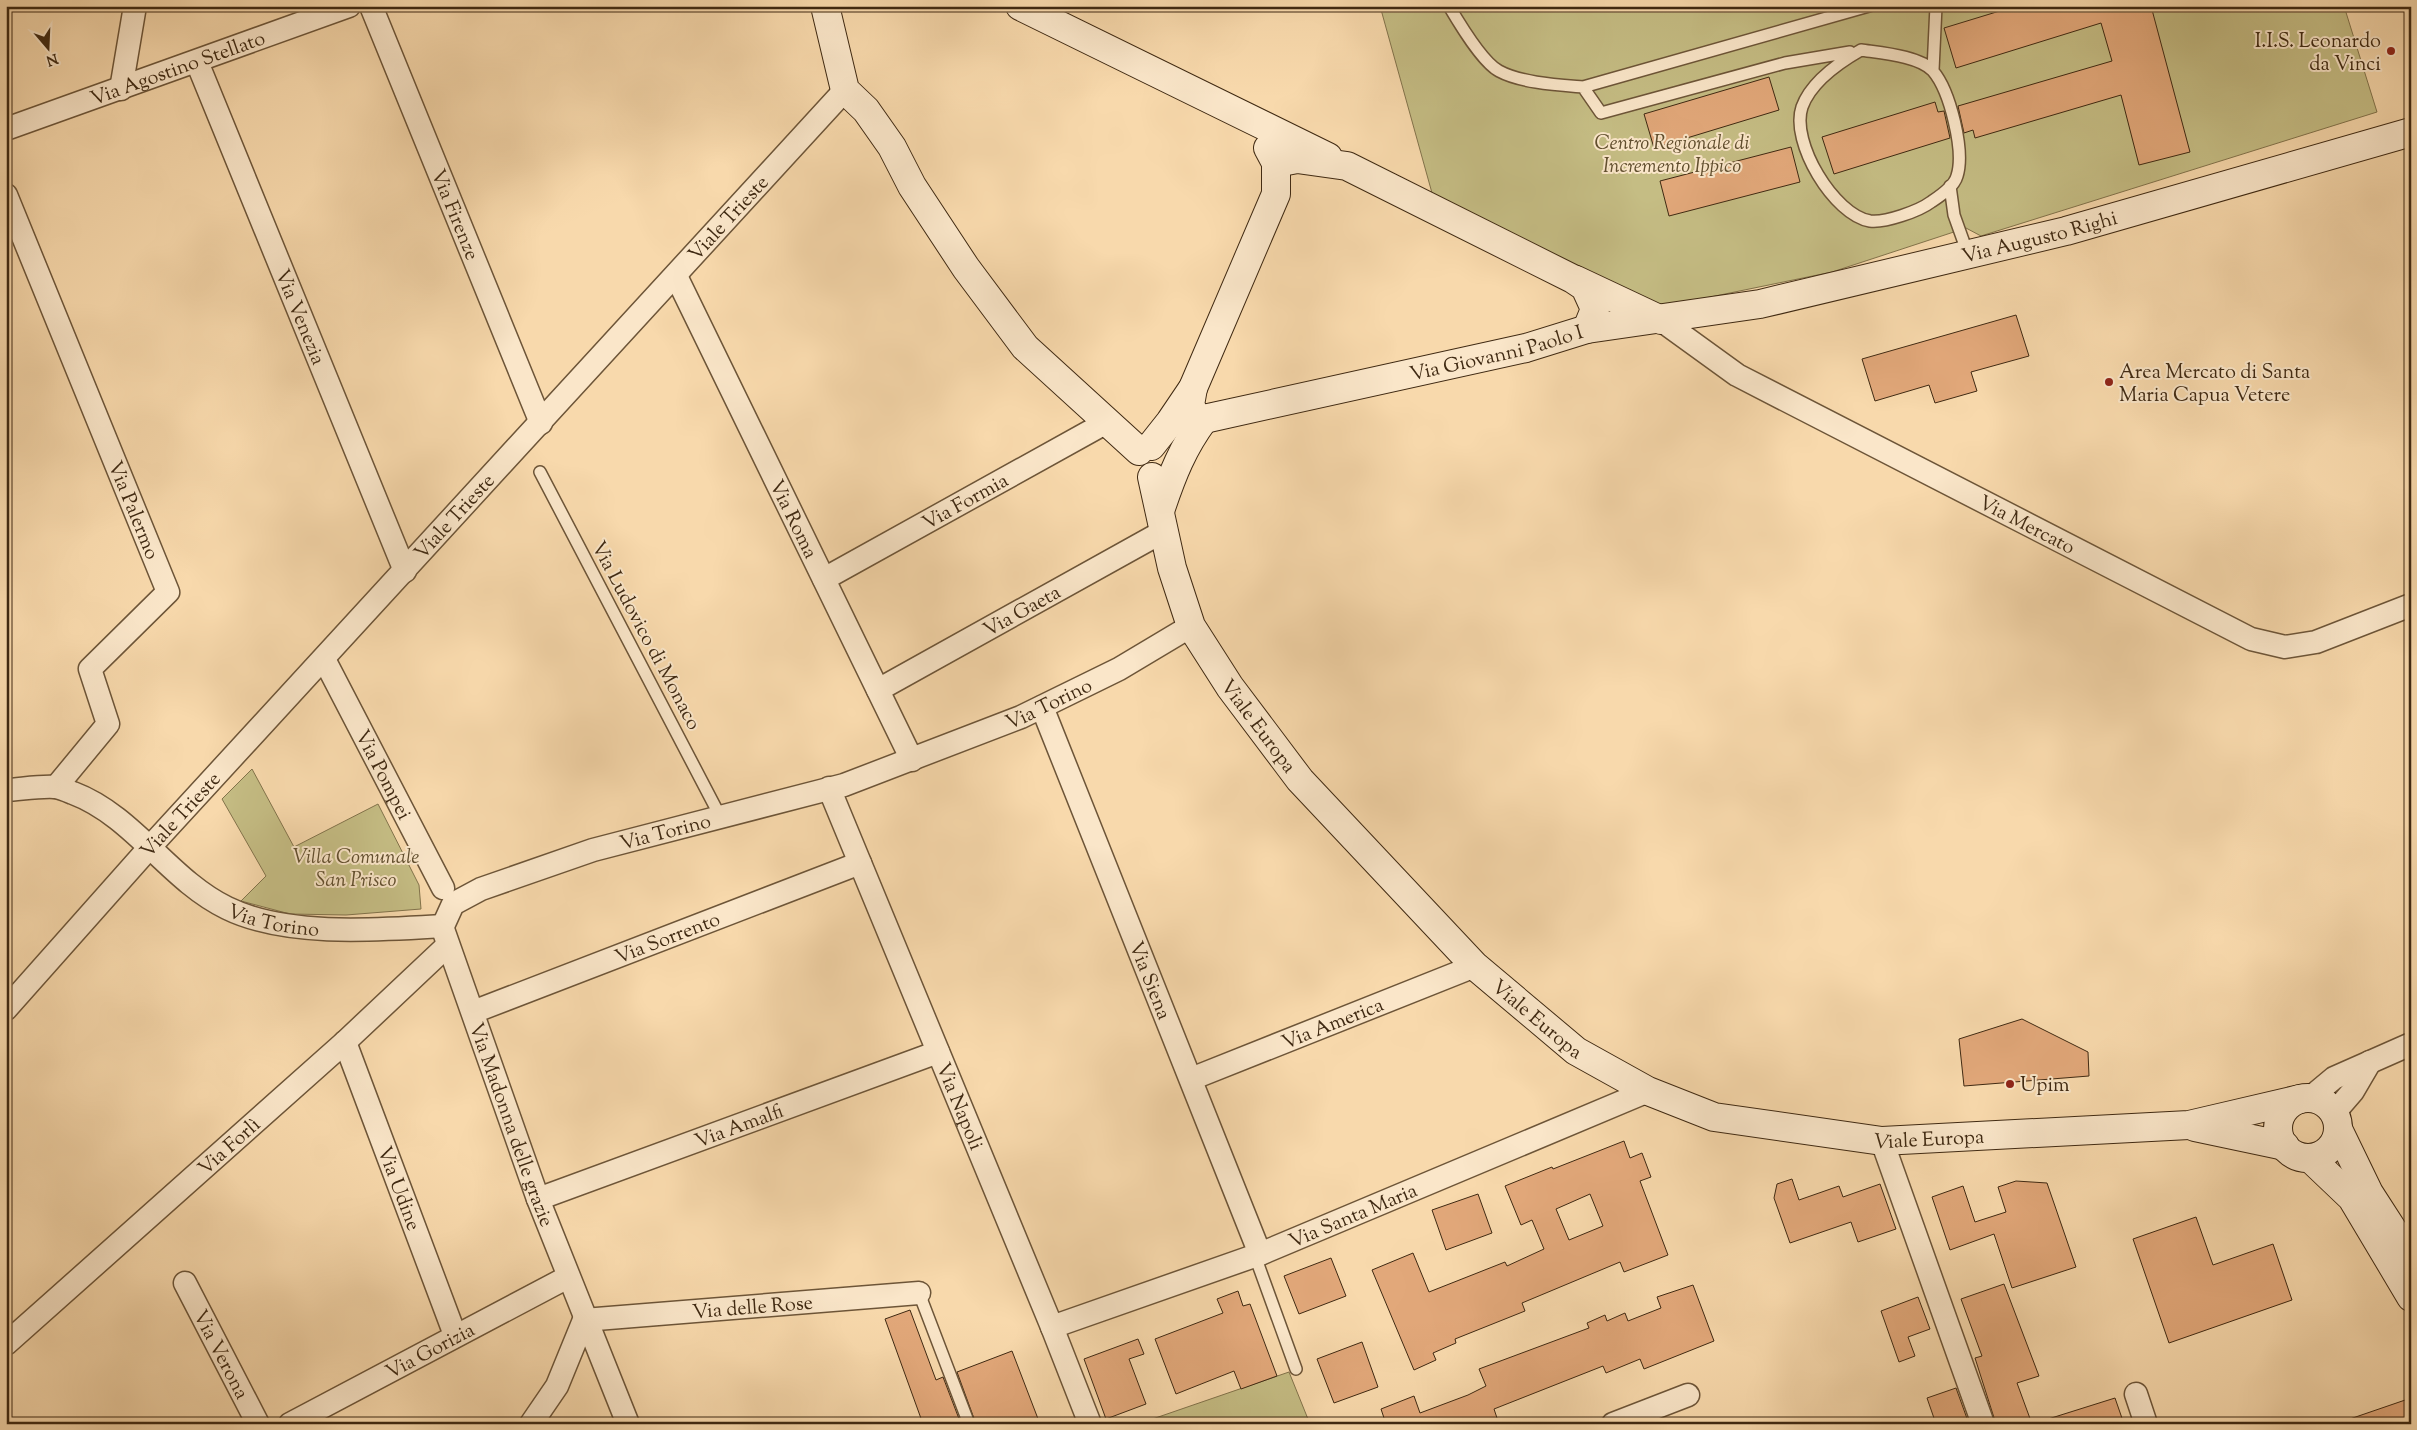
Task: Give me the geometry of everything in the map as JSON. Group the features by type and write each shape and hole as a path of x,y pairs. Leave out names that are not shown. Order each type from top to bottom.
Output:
{"street":[{"path":"121,89 135,6"},
{"name":"Via Agostino Stellato","path":"6,129 197,62 348,6"},
{"name":"Via Firenze","path":"371,6 541,423"},
{"path":"825,6 845,90 872,118 966,268 1025,347 1107,422 1145,448 1170,422 1193,388 1276,194 1276,163 1251,118"},
{"path":"1020,6 1347,166"},
{"name":"Via Venezia","path":"197,62 405,571"},
{"name":"Viale Trieste","path":"6,1009 149,848 845,90"},
{"name":"Via Augusto Righi","path":"1587,329 1661,320 1760,304 2066,231 2411,132"},
{"name":"Via Giovanni Paolo I","path":"1204,419 1526,348 1587,329 1595,309 1586,287 1573,279 1347,166 1297,159 1276,163"},
{"name":"Via Palermo","path":"6,195 168,592 90,669 108,724 56,787"},
{"name":"Via Roma","path":"676,276 912,760"},
{"path":"1573,279 1661,320"},
{"name":"Via Mercato","path":"1661,320 1737,375 2251,639 2285,647 2316,642 2411,605"},
{"path":"1162,520 1173,471 1187,442 1204,419 1194,415 1190,405 1193,388"},
{"name":"Via Formia","path":"824,579 1107,422"},
{"name":"Viale Europa","path":"1145,448 1161,449 1166,458 1165,468 1152,477 1172,568 1191,626 1230,687 1300,780 1475,966 1576,1052 1648,1091 1714,1116 1882,1141 2189,1126 2305,1099"},
{"name":"Via Gaeta","path":"878,690 1162,520"},
{"name":"Via Torino","path":"56,787 89,799 111,813 186,880 225,907 259,921 299,928 403,928 445,936 453,904 481,889 593,850 844,785 912,760 1042,707 1119,669 1191,626"},
{"name":"Via Pompei","path":"324,659 443,888"},
{"name":"Via Siena","path":"1042,707 1191,1079 1258,1255"},
{"path":"6,790 56,787"},
{"name":"Via Napoli","path":"829,788 1090,1424"},
{"name":"Via Sorrento","path":"474,1012 860,862"},
{"name":"Via Madonna delle grazie","path":"445,936 474,1012 538,1199 584,1320 628,1424"},
{"name":"Via Forlì","path":"6,1344 345,1042 445,936"},
{"name":"Via America","path":"1191,1079 1475,966"},
{"name":"Via Udine","path":"345,1042 455,1335"},
{"path":"2370,1062 2336,1121 2332,1145 2319,1156 2310,1158 2300,1157 2284,1146 2279,1133 2280,1118 2284,1110 2305,1099 2334,1078 2370,1062 2411,1044"},
{"name":"Via Amalfi","path":"538,1199 938,1052"},
{"name":"Via Santa Maria","path":"1052,1328 1258,1255 1648,1091"},
{"path":"2305,1099 2320,1100 2336,1121 2369,1193 2411,1258"},
{"name":"Viale Europa","path":"2189,1126 2284,1146"},
{"path":"1882,1141 1983,1424"},
{"path":"2310,1158 2352,1198 2411,1297"},
{"name":"Via Gorizia","path":"290,1424 455,1335 568,1277"},
{"name":"Via Verona","path":"185,1283 258,1424"},
{"name":"Via delle Rose","path":"584,1320 919,1293"},
{"path":"531,1424 557,1386 584,1320"},
{"path":"2136,1394 2146,1424"},
{"path":"1619,1423 1688,1395"}],"lane":[{"path":"1449,6 1470,41 1498,71 1540,84 1583,87 1869,6"},
{"path":"1861,50 1840,62 1819,82 1802,106 1799,126 1804,148 1825,186 1851,212 1871,221 1898,217 1925,207 1950,186 1957,176 1958,145 1955,125 1933,70 1936,6"},
{"path":"1583,87 1600,112 1785,63 1861,50 1913,60 1933,70"},
{"path":"1950,186 1954,215 1968,254"},
{"name":"Via Ludovico di Monaco","path":"540,472 720,816"},
{"path":"1258,1255 1296,1369"},
{"path":"919,1293 968,1424"}],"green space":[{"name":"Centro Regionale di Incremento Ippico","path":"1380,6 2344,6 2377,112 1981,236 1966,228 1832,272 1652,309 1432,193"},
{"name":"Villa Comunale San Prisco","path":"252,769 294,847 378,804 419,885 421,909 346,915 290,914 241,901 266,876 222,799"},
{"path":"1289,1372 1310,1424 1138,1424"}],"building":[{"path":"2016,6 2151,6 2190,152 2139,165 2121,95 1975,138 1973,130 1964,133 1958,106 2112,61 2101,23 1956,68 1944,28"},
{"path":"1769,77 1779,110 1654,148 1644,114"},
{"path":"1935,102 1938,112 1944,111 1950,138 1834,174 1822,137"},
{"path":"1791,147 1800,182 1669,216 1660,181"},
{"path":"2016,315 2029,356 1971,372 1977,391 1935,403 1929,385 1875,401 1862,359"},
{"path":"2022,1019 2088,1052 2089,1076 1964,1086 1959,1039"},
{"path":"1624,1141 1630,1158 1642,1153 1651,1177 1640,1181 1668,1255 1624,1272 1620,1262 1522,1303 1525,1311 1455,1339 1456,1343 1433,1353 1436,1360 1414,1370 1372,1270 1413,1253 1429,1292 1505,1262 1507,1266 1544,1249 1532,1220 1521,1225 1505,1186 1552,1167 1553,1169","holes":["1590,1194 1603,1226 1569,1240 1556,1209"]},
{"path":"1792,1179 1799,1200 1839,1186 1843,1197 1880,1184 1896,1229 1858,1242 1851,1222 1790,1243 1774,1198 1777,1184"},
{"path":"2016,1181 2047,1183 2076,1267 2012,1288 1994,1234 1950,1250 1932,1197 1963,1186 1975,1222 2006,1212 1998,1187"},
{"path":"1478,1194 1492,1233 1446,1250 1432,1210"},
{"path":"2196,1217 2213,1265 2273,1244 2292,1300 2169,1343 2133,1239"},
{"path":"1331,1258 1346,1296 1299,1314 1284,1276"},
{"path":"2004,1284 2039,1376 2017,1383 2032,1424 1996,1424 1975,1358 1982,1356 1961,1299"},
{"path":"1693,1285 1714,1341 1644,1369 1640,1359 1606,1373 1603,1366 1494,1409 1499,1424 1386,1424 1381,1409 1414,1396 1420,1413 1468,1395 1486,1386 1479,1369 1589,1328 1587,1323 1605,1315 1607,1321 1625,1313 1628,1321 1661,1308 1657,1297"},
{"path":"1238,1291 1243,1306 1250,1304 1277,1376 1241,1389 1234,1371 1176,1394 1155,1339 1223,1313 1217,1299"},
{"path":"1918,1297 1930,1329 1908,1337 1915,1356 1899,1362 1881,1311"},
{"path":"910,1310 936,1380 943,1377 961,1424 923,1424 885,1319"},
{"path":"1138,1339 1144,1354 1129,1359 1146,1404 1106,1419 1084,1359"},
{"path":"1362,1342 1378,1387 1334,1403 1317,1359"},
{"path":"1012,1351 1040,1424 976,1424 957,1372"},
{"path":"1956,1388 1969,1424 1936,1424 1927,1398"},
{"path":"2115,1398 2124,1424 2046,1424 2045,1420"},
{"path":"2411,1398 2411,1424 2344,1424 2344,1421"}],"place":[{"name":"I.I.S. Leonardo da Vinci","path":"2391,51"},
{"name":"Area Mercato di Santa Maria Capua Vetere","path":"2109,382"},
{"name":"Upim","path":"2010,1084"}]}
